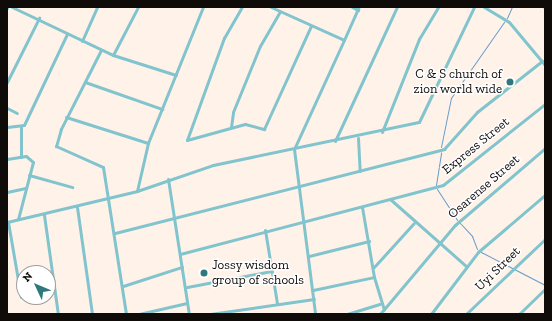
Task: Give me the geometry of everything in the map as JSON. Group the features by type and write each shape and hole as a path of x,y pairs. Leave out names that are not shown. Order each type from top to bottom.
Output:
{"street":[{"path":"12,7 38,18 67,34 113,55 176,75"},
{"path":"82,41 97,7"},
{"path":"113,55 138,7"},
{"path":"137,191 148,143 203,7"},
{"path":"242,7 224,38 187,140 245,124 264,129 311,26"},
{"path":"271,7 344,40"},
{"path":"315,314 309,256 302,222 294,149 358,8 352,7"},
{"path":"334,141 397,7"},
{"path":"382,132 419,39 438,7"},
{"path":"16,268 8,222 44,215 137,191 168,179 213,165 334,141 358,138 420,122 474,7"},
{"path":"484,7 509,22 545,65"},
{"path":"231,127 233,112 260,46 280,12"},
{"path":"7,82 38,18"},
{"path":"21,157 22,126 67,34"},
{"path":"101,50 66,117 56,146 102,164 115,233 126,314"},
{"path":"115,233 384,166 444,149 477,112 542,61"},
{"path":"85,82 162,109"},
{"name":"Express Street","path":"180,254 265,230 362,207 447,183 545,104"},
{"path":"7,108 17,113"},
{"path":"66,117 148,143"},
{"path":"7,128 22,126"},
{"path":"358,138 360,171"},
{"name":"Osarense Street","path":"380,314 437,244 545,148"},
{"path":"7,159 21,157 30,158 33,162 18,219"},
{"path":"29,176 72,187"},
{"path":"168,179 176,218 182,267 187,287 188,314"},
{"path":"7,192 26,188"},
{"path":"431,314 466,266 508,223 545,195"},
{"path":"390,199 437,244 466,266"},
{"path":"76,207 92,314"},
{"path":"362,207 380,304 384,309"},
{"path":"44,215 58,314"},
{"path":"374,267 414,223"},
{"path":"265,230 277,303"},
{"name":"Uyi Street","path":"466,314 545,239"},
{"path":"309,256 369,241"},
{"path":"122,286 182,267"},
{"path":"187,287 272,271"},
{"path":"312,290 374,276"},
{"path":"519,314 545,289"},
{"path":"210,314 277,303 314,299"},
{"path":"139,314 187,303"},
{"path":"347,314 380,304"}],"waterway":[{"path":"507,18 512,7"},
{"path":"441,147 451,98 504,22"},
{"path":"436,185 441,152"},
{"path":"437,189 457,220"},
{"path":"460,223 472,236 477,249"},
{"path":"481,252 545,285"}],"place":[{"name":"C & S church of zion world wide","path":"510,82"},
{"name":"Jossy wisdom group of schools","path":"204,273"}]}
